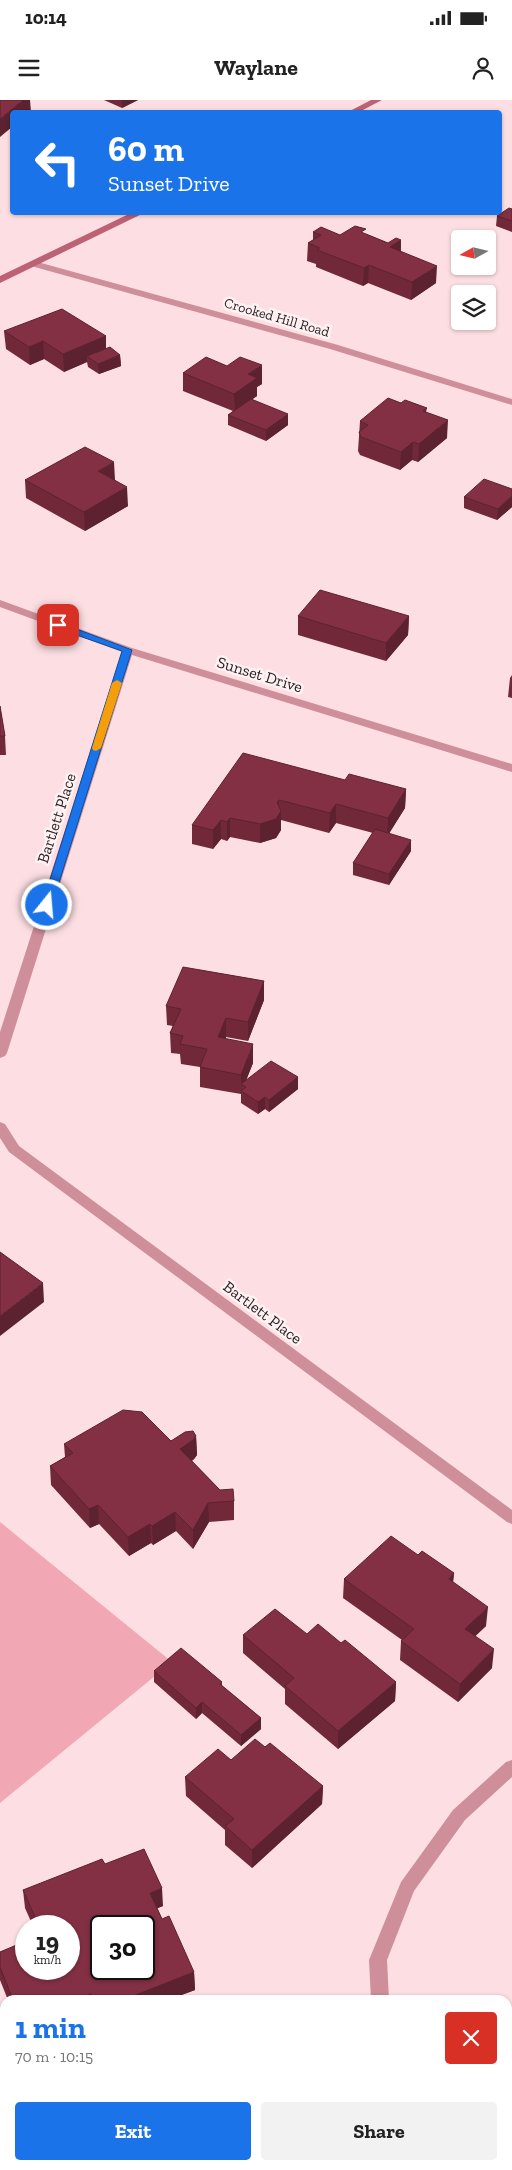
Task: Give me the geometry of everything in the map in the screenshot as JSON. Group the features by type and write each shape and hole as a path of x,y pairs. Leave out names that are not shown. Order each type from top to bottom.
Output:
{"main road":[{"path":"357,110 378,100"},
{"path":"0,280 136,215"}],"street":[{"name":"Crooked Hill Road","path":"34,264 360,354 512,402"},
{"name":"Sunset Drive","path":"0,603 128,650 512,768"},
{"name":"Bartlett Place","path":"0,1053 128,650"},
{"name":"Bartlett Place","path":"0,1128 14,1149 512,1518"},
{"path":"380,1995 378,1960 407,1887 459,1815 512,1767"}],"shaded area":[{"path":"0,1522 172,1662 0,1803"}],"building":[{"path":"0,100 23,100 10,110 0,119"},
{"path":"509,208 512,209 512,221 497,216 502,215 502,213"},
{"path":"355,226 366,229 361,232 388,243 396,238 401,240 390,247 437,266 412,282 369,265 364,268 317,250 320,248 308,243 321,235 313,232 321,227 340,235"},
{"path":"62,309 106,336 63,354 43,341 29,347 4,331"},
{"path":"110,347 120,355 98,364 87,356"},
{"path":"206,357 227,366 240,357 262,365 248,374 257,378 234,394 183,373"},
{"path":"388,398 401,403 405,400 427,408 423,411 448,420 419,444 413,442 401,452 361,437 359,432 368,425 360,421"},
{"path":"251,399 288,414 266,430 228,415"},
{"path":"85,447 114,462 98,471 127,487 84,512 25,480"},
{"path":"484,479 512,489 512,496 498,509 464,497"},
{"path":"320,590 409,616 386,643 298,616"},
{"path":"0,706 5,736 0,736"},
{"path":"243,753 345,780 349,774 406,789 388,818 336,804 330,813 279,800 277,802 281,811 276,819 260,824 230,818 227,822 221,820 213,830 192,825"},
{"path":"375,829 411,840 389,874 353,863"},
{"path":"183,967 264,981 248,1022 226,1018 218,1037 253,1044 241,1075 200,1067 207,1049 180,1044 183,1036 170,1033 181,1009 166,1006"},
{"path":"271,1061 298,1077 269,1100 265,1097 258,1102 241,1091 246,1087 241,1084"},
{"path":"0,1252 43,1283 0,1316"},
{"path":"123,1410 142,1412 171,1441 185,1432 193,1431 196,1436 180,1449 220,1490 233,1489 234,1501 208,1503 193,1530 175,1512 152,1526 150,1524 128,1537 98,1505 89,1509 50,1466 73,1453 64,1444"},
{"path":"391,1536 418,1555 422,1551 454,1573 449,1579 488,1607 465,1629 494,1649 460,1684 401,1641 414,1629 344,1579"},
{"path":"275,1609 307,1634 318,1624 341,1643 345,1640 396,1682 338,1731 285,1686 294,1678 243,1635"},
{"path":"181,1648 261,1718 241,1735 202,1702 196,1708 154,1671"},
{"path":"255,1739 265,1747 270,1743 323,1786 252,1850 225,1826 234,1819 185,1777 218,1749 231,1760"},
{"path":"144,1849 162,1888 150,1893 162,1919 169,1916 194,1972 136,1995 11,1995 0,1967 0,1952 15,1946 15,1980 80,1980 80,1915 34,1915 23,1890 102,1859 105,1864"}],"slow traffic":[{"path":"96,748 117,683"}],"route":[{"path":"47,905 128,650 58,625"}]}
